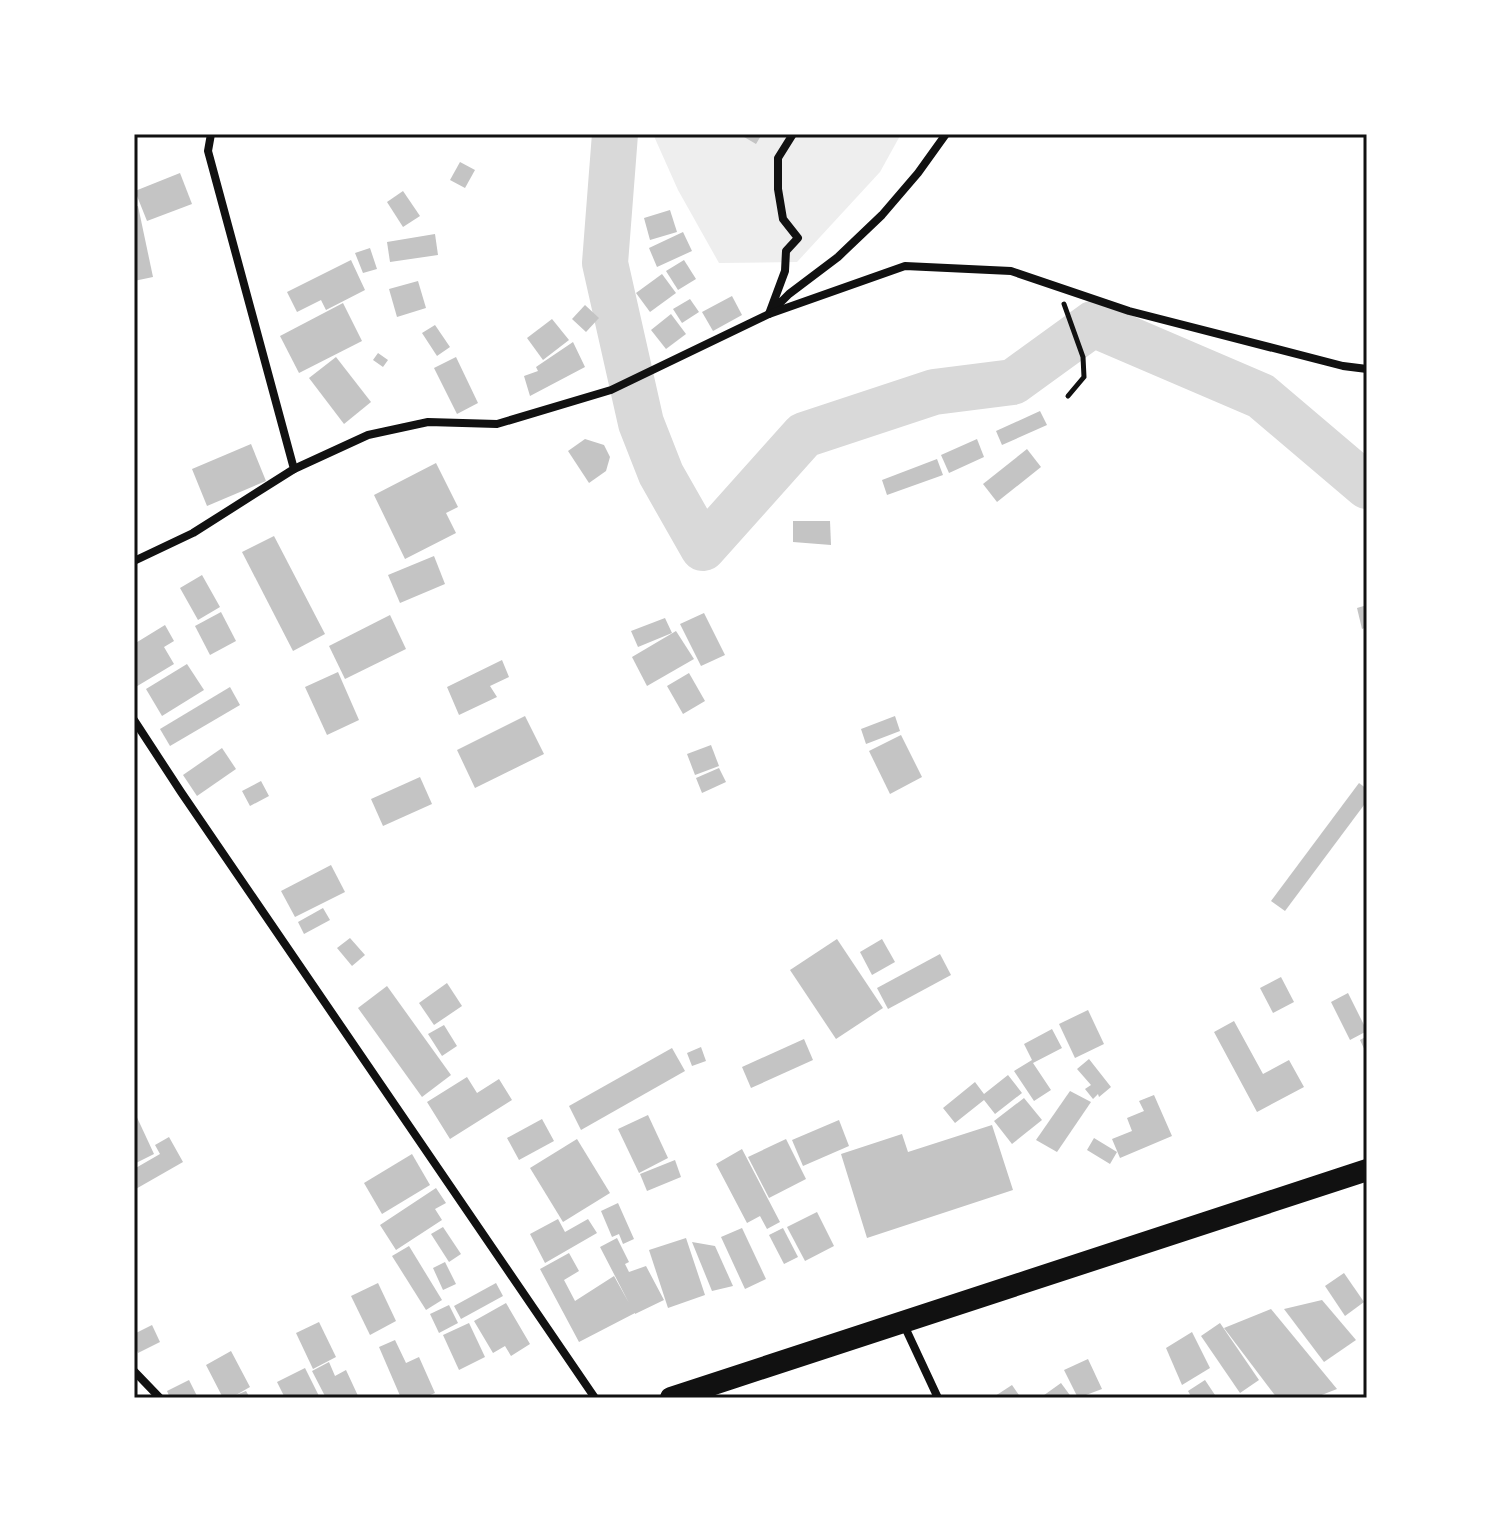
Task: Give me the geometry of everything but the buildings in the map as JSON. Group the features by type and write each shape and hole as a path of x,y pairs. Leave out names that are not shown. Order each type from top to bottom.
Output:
{"highway":[{"path":"671,1398 1367,1170"}],"street":[{"path":"211,134 208,151 294,469"},
{"path":"769,314 785,271 786,251 798,238 783,219 778,189 778,158 793,134"},
{"path":"769,314 789,294 838,257 882,215 946,134"},
{"path":"134,561 193,533 294,469 368,435 428,422 497,424 611,390 769,314 905,266 1011,271 1145,315 1343,366 1367,369"},
{"path":"134,720 595,1398"},
{"path":"903,1323 938,1398"},
{"path":"134,1371 160,1398"}],"path":[{"path":"1059,288 1083,357 1084,377 1068,396"}],"shaded area":[{"path":"653,134 901,134 880,172 797,262 719,263 678,190"}],"waterway":[{"path":"615,134 605,263 641,423 661,474 703,548 804,435 934,392 1013,382 1093,324 1261,396 1367,486"}]}
